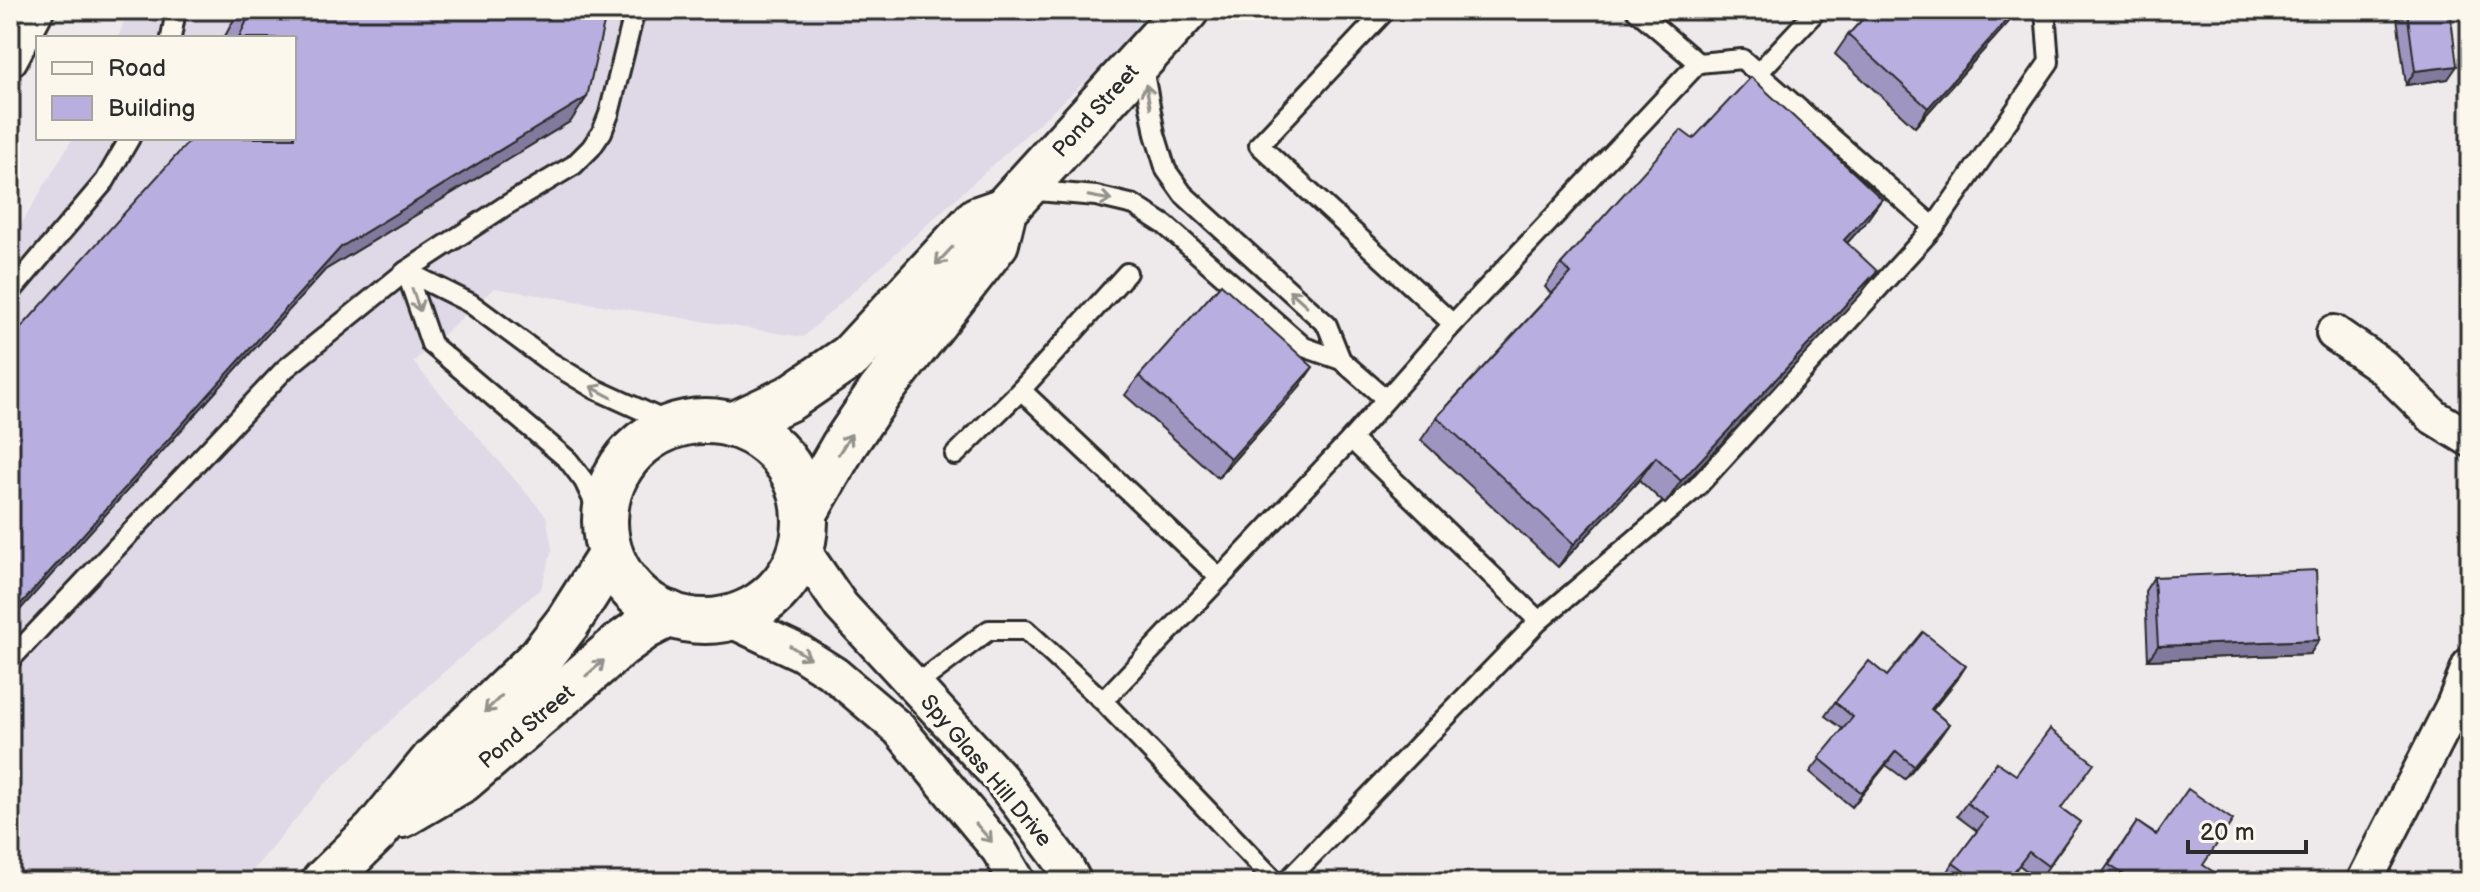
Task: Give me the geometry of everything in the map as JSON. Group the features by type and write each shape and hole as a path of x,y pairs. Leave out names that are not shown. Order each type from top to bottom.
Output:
{"main road":[{"name":"Pond Street","path":"804,530 844,445 880,392 996,243 1014,200 1186,10"},
{"name":"Pond Street","path":"733,425 790,398 851,356 978,219 1014,200"},
{"path":"700,420 733,425 763,439 782,457 799,485 804,530 798,562 784,585 748,612 729,619 696,620 670,614 636,594 623,579 606,538 607,492 621,462 644,439 672,424 700,420"},
{"name":"Pond Street","path":"324,882 376,831 434,760 541,657 568,622 606,538"},
{"name":"Pond Street","path":"376,831 462,780 620,645 670,614"}],"street":[{"path":"10,59 36,10"},
{"path":"2334,333 2382,366 2434,417 2470,439"},
{"name":"Spy Glass Hill Drive","path":"804,530 841,606 1000,778 1074,882"},
{"name":"Spy Glass Hill Drive","path":"729,619 801,653 834,674 899,729 999,850 1018,882"},
{"path":"2364,882 2454,705 2470,665"},
{"path":"885,719 905,674"}],"lane":[{"path":"171,36 176,10"},
{"path":"10,660 285,369 406,271 574,165 591,148 609,114 635,10"},
{"path":"1386,10 1259,145 1453,324"},
{"path":"1636,10 1698,63"},
{"path":"1758,73 1817,10"},
{"path":"1286,882 1539,621 1697,487 1934,227 2049,62 2045,10"},
{"path":"1141,59 1155,134 1166,170 1183,194 1327,325 1341,360"},
{"path":"1103,701 1351,439 1453,324 1698,63 1742,59 1934,227"},
{"path":"10,293 105,181 129,140"},
{"path":"1014,200 1096,196 1134,205 1165,225 1304,347 1341,360 1386,399"},
{"path":"406,271 470,303 547,360 595,389 672,424"},
{"path":"406,271 431,344 568,460 584,481 606,538"},
{"path":"955,455 1021,390 1127,273"},
{"path":"1021,390 1220,578"},
{"path":"1351,439 1539,621"},
{"path":"905,674 989,630 1026,630 1103,701 1276,882"}],"shaded area":[{"path":"128,10 1157,10 1135,36 803,337 494,288 413,362 546,516 552,549 541,588 431,683 325,784 243,882 10,882 10,243 72,140 296,140 296,36 119,36"}],"building":[{"path":"243,10 607,10 587,97 341,247 10,616 10,340 190,140 296,140 296,36 240,36 247,20 240,17"},
{"path":"1871,10 2016,10 1928,108 1848,35"},
{"path":"2407,10 2450,10 2457,66 2415,71"},
{"path":"1751,77 1882,199 1844,240 1877,271 1681,481 1656,457 1574,544 1437,417 1571,273 1561,264 1681,130 1693,139"},
{"path":"1221,284 1313,367 1231,459 1139,376"},
{"path":"2316,570 2319,640 2158,646 2154,577"},
{"path":"1923,632 1966,666 1931,709 1949,724 1914,766 1896,751 1862,793 1819,758 1853,717 1835,702 1869,661 1887,676"},
{"path":"2050,729 2094,763 2061,808 2080,822 2048,866 2029,852 2006,882 1979,882 1953,863 1987,818 1967,803 1997,762 2016,775"},
{"path":"2188,789 2233,820 2203,865 2220,876 2216,882 2126,882 2129,878 2109,865 2137,822 2156,835"}]}
